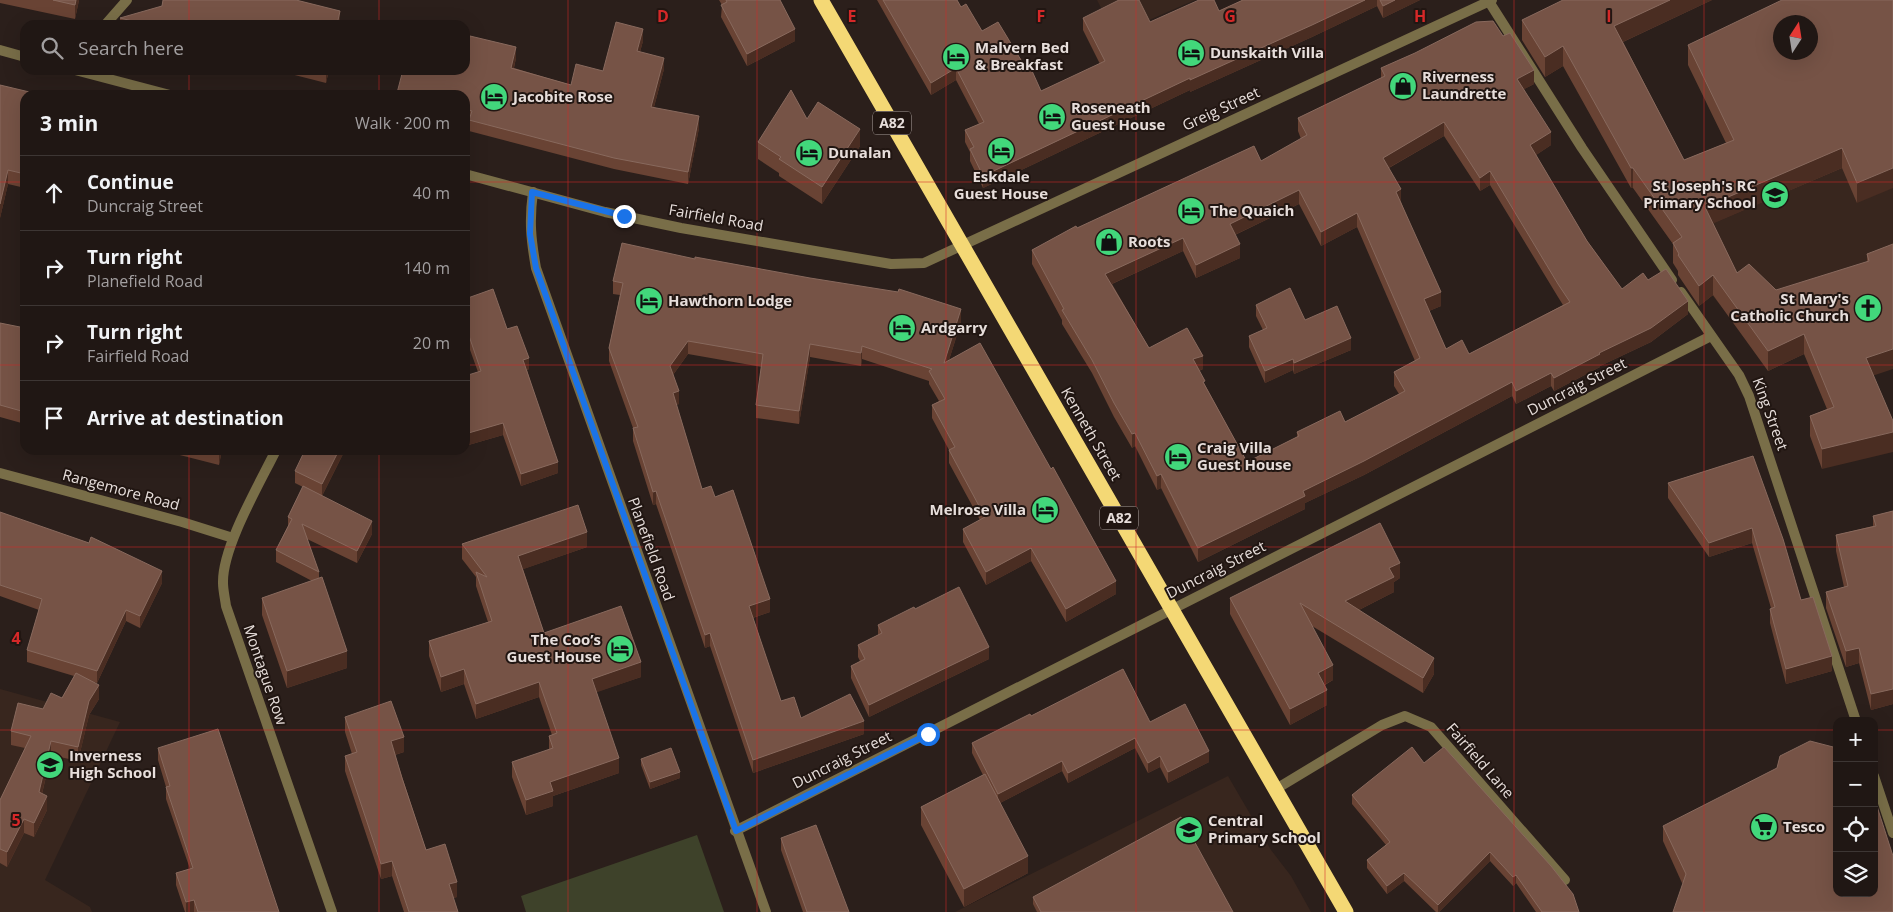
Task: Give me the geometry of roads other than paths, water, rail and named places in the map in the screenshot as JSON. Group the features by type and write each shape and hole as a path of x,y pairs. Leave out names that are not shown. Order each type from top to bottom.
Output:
{"highway":[{"name":"Kenneth Street","path":"821,0 1346,912"}],"street":[{"path":"109,20 127,0"},
{"name":"Greig Street","path":"962,246 1490,0"},
{"name":"King Street","path":"1490,0 1608,186 1739,375 1749,396 1855,717"},
{"path":"0,50 20,56"},
{"path":"97,75 152,90"},
{"name":"Fairfield Road","path":"470,175 605,212 681,228 891,264 924,263 962,246"},
{"name":"Planefield Road","path":"532,192 530,234 536,268 766,912"},
{"name":"Duncraig Street","path":"736,831 1711,336"},
{"name":"Montague Row","path":"274,455 225,560 222,582 226,606 332,912"},
{"name":"Rangemore Road","path":"0,473 234,538"},
{"name":"Fairfield Lane","path":"1276,789 1382,726 1405,716 1431,727 1565,880"},
{"path":"1878,788 1893,834"}],"place":[{"name":"Dunskaith Villa","path":"1191,53"},
{"name":"Malvern Bed & Breakfast","path":"956,57"},
{"name":"Riverness Laundrette","path":"1403,86"},
{"name":"Jacobite Rose","path":"494,97"},
{"name":"Roseneath Guest House","path":"1052,117"},
{"name":"Eskdale Guest House","path":"1001,151"},
{"name":"Dunalan","path":"809,153"},
{"name":"St Joseph's RC Primary School","path":"1775,195"},
{"name":"The Quaich","path":"1191,211"},
{"name":"Roots","path":"1109,242"},
{"name":"Hawthorn Lodge","path":"649,301"},
{"name":"St Mary's Catholic Church","path":"1868,308"},
{"name":"Ardgarry","path":"902,328"},
{"name":"Craig Villa Guest House","path":"1178,457"},
{"name":"Melrose Villa","path":"1045,510"},
{"name":"The Coo’s Guest House","path":"620,649"},
{"name":"Inverness High School","path":"50,765"},
{"name":"Tesco","path":"1764,827"},
{"name":"Central Primary School","path":"1189,830"}]}
